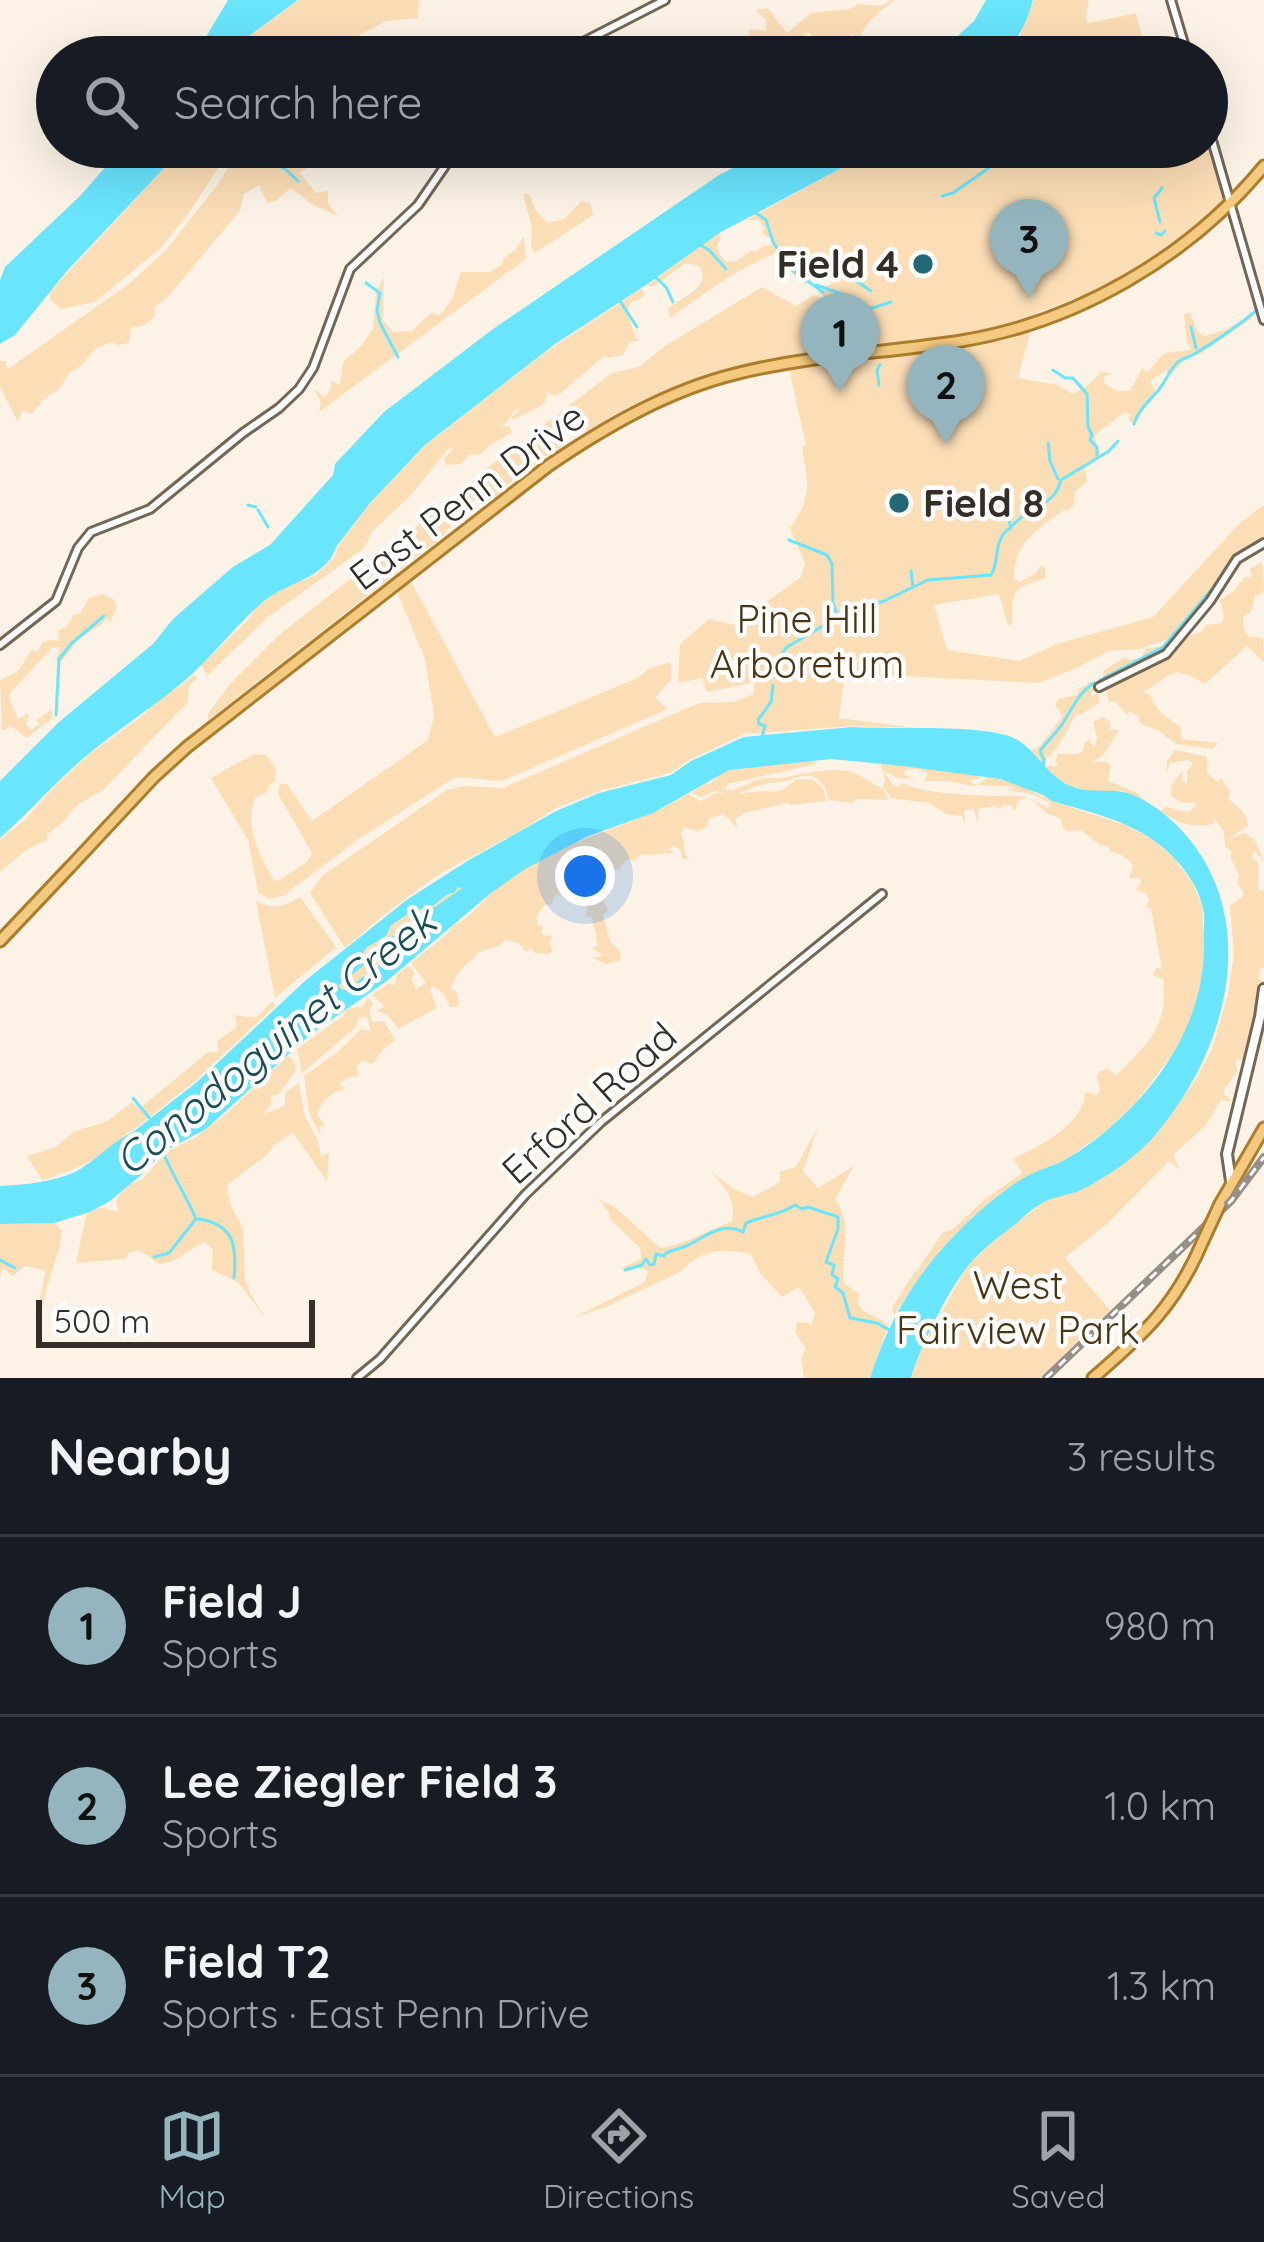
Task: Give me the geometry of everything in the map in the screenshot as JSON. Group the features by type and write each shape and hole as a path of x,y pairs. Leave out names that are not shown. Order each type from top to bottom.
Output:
{"main road":[{"name":"East Penn Drive","path":"0,941 187,748 548,466 596,434 697,387 768,366 963,341 1034,323 1085,303 1133,277 1216,218 1264,166"},
{"path":"1231,1181 1227,1154 1264,988"},
{"path":"1081,1378 1097,1375 1173,1300 1231,1181 1264,1128"},
{"path":"1228,1161 1238,1170"}],"street":[{"path":"595,36 665,0"},
{"path":"1171,0 1182,36"},
{"path":"0,645 56,602 87,536 150,508 299,389 313,368 350,269 418,205 444,168"},
{"path":"1220,168 1264,320"},
{"path":"1226,187 1244,190"},
{"path":"1216,218 1227,215 1235,221"},
{"path":"1099,687 1166,654 1210,601 1234,562 1264,543"},
{"name":"Erford Road","path":"357,1378 380,1359 525,1195 601,1122 882,894"}],"green space":[{"path":"299,0 419,0 418,18 386,21 358,36 249,36"},
{"path":"895,0 874,17 862,36 812,36 809,32 748,36 750,29 766,31 766,20 755,10 768,8 787,33 811,13 859,4 881,6"},
{"path":"1034,0 1089,0 1089,23 1136,13 1142,36 1019,36"},
{"path":"165,168 218,168 162,247 95,302 61,309 49,293"},
{"path":"228,168 307,168 300,173 316,193 328,191 328,203 338,216 291,188 267,203 259,185 244,194 240,211 154,308 155,316 131,328 129,343 111,342 95,349 32,414 22,411 18,422 0,387 0,361 8,369 130,283 166,250"},
{"name":"Pine Hill Arboretum","path":"842,168 1217,168 1224,199 1144,264 1090,293 1004,325 1030,333 1018,378 1058,385 1073,394 1101,372 1113,373 1103,377 1105,384 1130,391 1142,368 1148,372 1166,353 1191,349 1184,314 1190,312 1204,336 1255,313 1200,354 1183,358 1167,377 1167,370 1150,381 1157,394 1133,424 1125,412 1095,435 1096,448 1104,455 1085,469 1087,481 1075,492 1074,504 1035,532 1017,556 1014,579 1020,582 1041,565 1045,579 1016,592 1013,624 1008,625 999,594 934,605 947,650 1020,661 1057,644 1153,617 1241,522 1264,505 1264,539 1235,559 1176,637 1138,649 1108,651 1039,683 845,673 839,718 916,728 851,726 744,734 670,773 599,791 556,808 441,873 345,948 310,893 323,875 447,790 503,788 699,703 733,702 754,694 754,682 707,692 702,678 678,683 680,644 709,619 735,625 801,577 805,563 790,528 806,497 802,446 806,445 789,369 873,355 871,345 727,372 643,400 585,432 568,425 560,428 561,447 552,455 540,457 491,501 476,498 441,538 208,720 230,684 278,636 612,373 639,367 762,287 796,306 814,295 861,321 818,292 836,281 831,271 805,284 775,258 777,253 736,273 670,318 668,309 702,281 699,266 686,263 654,286 646,286 719,233 719,254 726,261 735,262 752,250 773,245 759,220 747,220"},
{"path":"523,194 529,194 547,223 564,219 582,201 590,203 593,215 535,253"},
{"path":"524,236 526,259 319,412 321,402 314,389 325,397 331,381 340,385 343,362 373,329 376,292 384,277 383,320 393,332 412,331 431,313 440,315 452,299 461,272 489,272 502,265"},
{"path":"641,289 645,293 631,302 627,312 639,340 629,343 623,355 604,356 561,393 545,392 544,404 513,420 520,409 515,410 501,426 510,426 511,433 482,454 446,465 444,459 454,448 448,449 411,495 372,532 364,548 267,618 207,676 201,665 277,590 316,575 334,558 370,503 426,445 543,354"},
{"path":"1262,562 1264,592 1255,596 1251,612 1243,617 1243,627 1249,637 1263,638 1264,662 1247,646 1205,684 1177,672 1143,692 1180,726 1182,739 1218,743 1212,749 1176,744 1130,712 1130,719 1116,702 1109,702 1106,693 1112,684 1104,681 1103,671 1125,657 1142,657 1146,648 1177,639 1147,665 1155,662 1206,625 1222,623 1220,600 1245,577 1252,577 1250,569"},
{"path":"411,581 495,737 671,662 671,680 655,698 668,709 504,780 452,779 356,841 283,896 269,899 258,892 248,840 211,778 254,754 266,755 276,769 275,781 255,798 252,808 258,850 278,881 307,862 312,853 278,794 280,784 287,784 312,821 428,740 434,716 425,659 397,592"},
{"path":"102,594 117,606 110,623 107,618 79,639 60,663 56,659 60,647 52,648 11,692 9,699 18,719 29,713 26,724 31,730 52,709 52,718 27,738 11,726 2,731 0,680 18,671 42,643 59,641 58,630 80,614 88,599"},
{"path":"194,674 197,678 189,686 188,702 104,789 75,808 47,840 0,872 0,840 92,752"},
{"path":"1094,681 1090,697 1098,693 1100,702 1076,715 1041,765 1026,747 1039,747 1063,716 1055,705 1058,699 1077,695"},
{"path":"1103,717 1110,729 1119,730 1092,763 1106,761 1111,765 1108,781 1135,792 1149,804 1121,791 1070,786 1045,769 1058,766 1058,754 1082,752 1089,740 1094,747 1093,722"},
{"name":"West Fairview Park","path":"1175,750 1207,757 1207,772 1217,782 1221,778 1230,792 1228,799 1247,821 1248,826 1228,839 1244,833 1254,839 1264,861 1254,851 1258,890 1264,890 1264,968 1258,979 1264,981 1245,1061 1236,1059 1237,1071 1223,1092 1232,1102 1221,1100 1206,1125 1173,1155 1180,1170 1169,1161 1108,1223 1065,1258 1110,1310 1040,1378 911,1378 921,1349 967,1267 1045,1201 1080,1190 1135,1154 1158,1132 1212,1049 1234,954 1230,906 1244,892 1237,883 1231,851 1225,847 1224,832 1214,818 1214,824 1192,825 1161,811 1166,807 1188,812 1196,806 1171,795 1171,786 1183,770 1182,780 1187,784 1193,763 1171,763 1166,773"},
{"path":"817,759 815,764 728,784 725,790 763,778 840,770 883,788 888,800 829,800 822,784 818,779 807,776 744,791 737,794 776,792 797,779 813,780 823,788 826,801 744,813 736,818 737,828 724,814 710,818 706,828 685,828 681,833 689,860 682,859 675,846 669,849 674,853 627,859 602,878 602,890 609,895 603,901 608,910 603,915 610,941 621,953 620,961 606,964 593,958 603,955 591,948 598,946 592,917 585,916 588,909 577,889 554,896 552,904 537,915 541,933 552,935 549,954 531,948 526,952 519,943 505,940 477,953 457,975 451,989 457,992 459,1006 450,1007 433,986 430,990 437,1008 398,1029 388,1015 376,1011 385,1006 372,995 388,984 395,985 397,974 409,966 416,989 426,983 411,963 525,868 688,794 700,801 717,793 728,795 716,791 701,797 691,793 728,769"},
{"path":"881,764 957,769 981,778 969,780 973,786 924,781 928,773 917,769 903,774 916,779 897,778 883,770 899,787 903,783 944,793 1028,798 1019,800 1015,810 1010,805 978,809 978,823 973,808 964,811 965,826 962,816 947,814 929,803 890,798 883,786"},
{"path":"989,777 1125,825 1173,857 1202,905 1202,983 1188,1027 1133,1106 1062,1162 1025,1177 950,1240 894,1315 892,1308 942,1233 1020,1175 1013,1158 1069,1124 1085,1093 1095,1096 1100,1091 1100,1071 1109,1069 1116,1076 1148,1041 1163,1011 1164,980 1152,974 1162,969 1151,909 1146,907 1146,893 1136,890 1140,878 1129,878 1131,863 1081,830 1067,831 1060,818 1046,813 1033,800 1049,808 1051,803 1008,790 1016,787 977,785"},
{"path":"458,887 464,894 422,926 370,977 342,991 341,976 357,965 366,948 386,936 391,925 434,905"},
{"path":"300,897 336,947 275,998 256,901 278,906"},
{"path":"368,998 373,1003 369,1012 373,1022 384,1021 395,1040 373,1064 363,1061 357,1066 359,1076 346,1078 339,1085 347,1088 322,1104 317,1114 326,1127 319,1126 321,1137 309,1112 304,1076 361,1029 371,1031 367,1017 359,1018 356,1027 302,1073 297,1049"},
{"path":"273,1001 275,1006 195,1081 108,1150 42,1180 27,1156 56,1147 73,1132 108,1121 132,1102 139,1109 208,1052 218,1052 217,1041 237,1027 235,1015 256,1018"},
{"path":"288,1056 296,1071 279,1094 271,1096 271,1105 263,1114 285,1106 285,1093 299,1083 305,1116 321,1156 329,1153 327,1181 293,1133 227,1185 230,1204 243,1228 245,1278 266,1319 238,1282 212,1270 213,1249 205,1242 159,1264 141,1251 130,1252 125,1259 76,1263 86,1215 101,1207 118,1212 116,1199 129,1185 143,1179 166,1152 225,1115"},
{"path":"818,1127 803,1171 818,1188 854,1166 835,1199 845,1228 843,1282 859,1294 863,1311 888,1327 870,1378 804,1378 801,1358 806,1349 795,1332 797,1322 812,1324 815,1313 799,1287 782,1297 760,1273 751,1254 705,1254 682,1271 573,1318 645,1282 648,1271 620,1269 641,1259 640,1248 610,1219 598,1199 615,1207 660,1248 679,1244 731,1222 731,1201 711,1171 753,1197 780,1182 780,1172 796,1167"},
{"path":"54,1223 62,1230 60,1243 37,1322 46,1271 25,1266 12,1276 3,1268 0,1277 0,1224"}],"water":[{"path":"228,0 298,0 249,36 207,36"},
{"path":"986,0 1033,0 1018,36 958,36"},
{"path":"105,168 164,168 66,272 15,335 0,344 0,280 5,267"},
{"path":"733,168 841,168 721,232 555,344 425,445 370,503 324,566 264,601 192,674 83,758 0,838 0,781 212,585 270,545 384,412 493,329"},
{"path":"853,727 962,729 1016,739 1069,786 1127,793 1158,809 1192,842 1214,880 1226,921 1228,964 1222,1007 1208,1050 1187,1091 1152,1138 1124,1164 1081,1190 1038,1205 974,1259 944,1303 911,1378 870,1378 913,1286 960,1230 994,1199 1083,1148 1134,1105 1180,1041 1203,967 1202,904 1189,876 1168,852 1123,824 1000,779 831,759 729,770 653,813 588,836 525,869 388,980 310,1035 206,1129 161,1153 110,1201 54,1223 0,1224 0,1186 68,1175 133,1132 197,1082 306,980 408,899 556,811 599,793 671,775 744,737","holes":["458,887 464,894 422,926 371,976 362,977 350,989 339,987 341,976 357,965 366,948 386,936 391,925 434,905"]}],"waterway":[{"path":"284,168 298,181"},
{"path":"942,196 989,168"},
{"path":"1160,222 1154,198 1162,188"},
{"path":"756,213 766,220 773,242 792,270 823,292"},
{"path":"1156,233 1165,231"},
{"path":"702,246 726,269"},
{"path":"840,270 845,266 871,291"},
{"path":"653,275 673,302"},
{"path":"366,283 380,293 380,323 398,357"},
{"path":"816,285 869,309 891,302"},
{"path":"618,298 637,327"},
{"path":"1134,424 1178,362 1257,310"},
{"path":"1191,327 1196,348"},
{"path":"879,385 880,365"},
{"path":"1053,370 1073,378 1087,394 1090,440 1097,455"},
{"path":"775,677 787,647 847,612 928,580 991,575 1006,531 1052,497 1061,480 1118,441"},
{"path":"1048,443 1058,479"},
{"path":"248,505 256,507"},
{"path":"991,505 1008,517 1011,528"},
{"path":"258,510 268,527"},
{"path":"789,540 827,555 838,617"},
{"path":"1244,558 1264,548"},
{"path":"1100,680 1163,647 1228,566"},
{"path":"911,571 913,587"},
{"path":"56,715 59,659 104,616"},
{"path":"1043,767 1040,751 1094,683"},
{"path":"762,737 765,726 758,720 771,702 773,685"},
{"name":"Conodoguinet Creek","path":"336,982 471,887"},
{"path":"133,1098 151,1120"},
{"path":"162,1150 196,1219"},
{"path":"625,1270 646,1259 654,1264 656,1254 664,1256 714,1231 743,1232 746,1223 795,1205 808,1207 838,1217 826,1262 834,1265 835,1287 843,1293 850,1318 889,1330"},
{"path":"198,1219 220,1226 231,1239 234,1278"},
{"path":"154,1257 169,1253 195,1220"},
{"path":"0,1260 15,1268"}],"railway":[{"path":"1046,1378 1231,1201 1264,1157"}],"place":[{"name":"Field 4","path":"923,264"},
{"name":"Field T2","path":"1029,298"},
{"name":"Field J","path":"840,392"},
{"name":"Lee Ziegler Field 3","path":"946,444"},
{"name":"Field 8","path":"899,503"}]}
